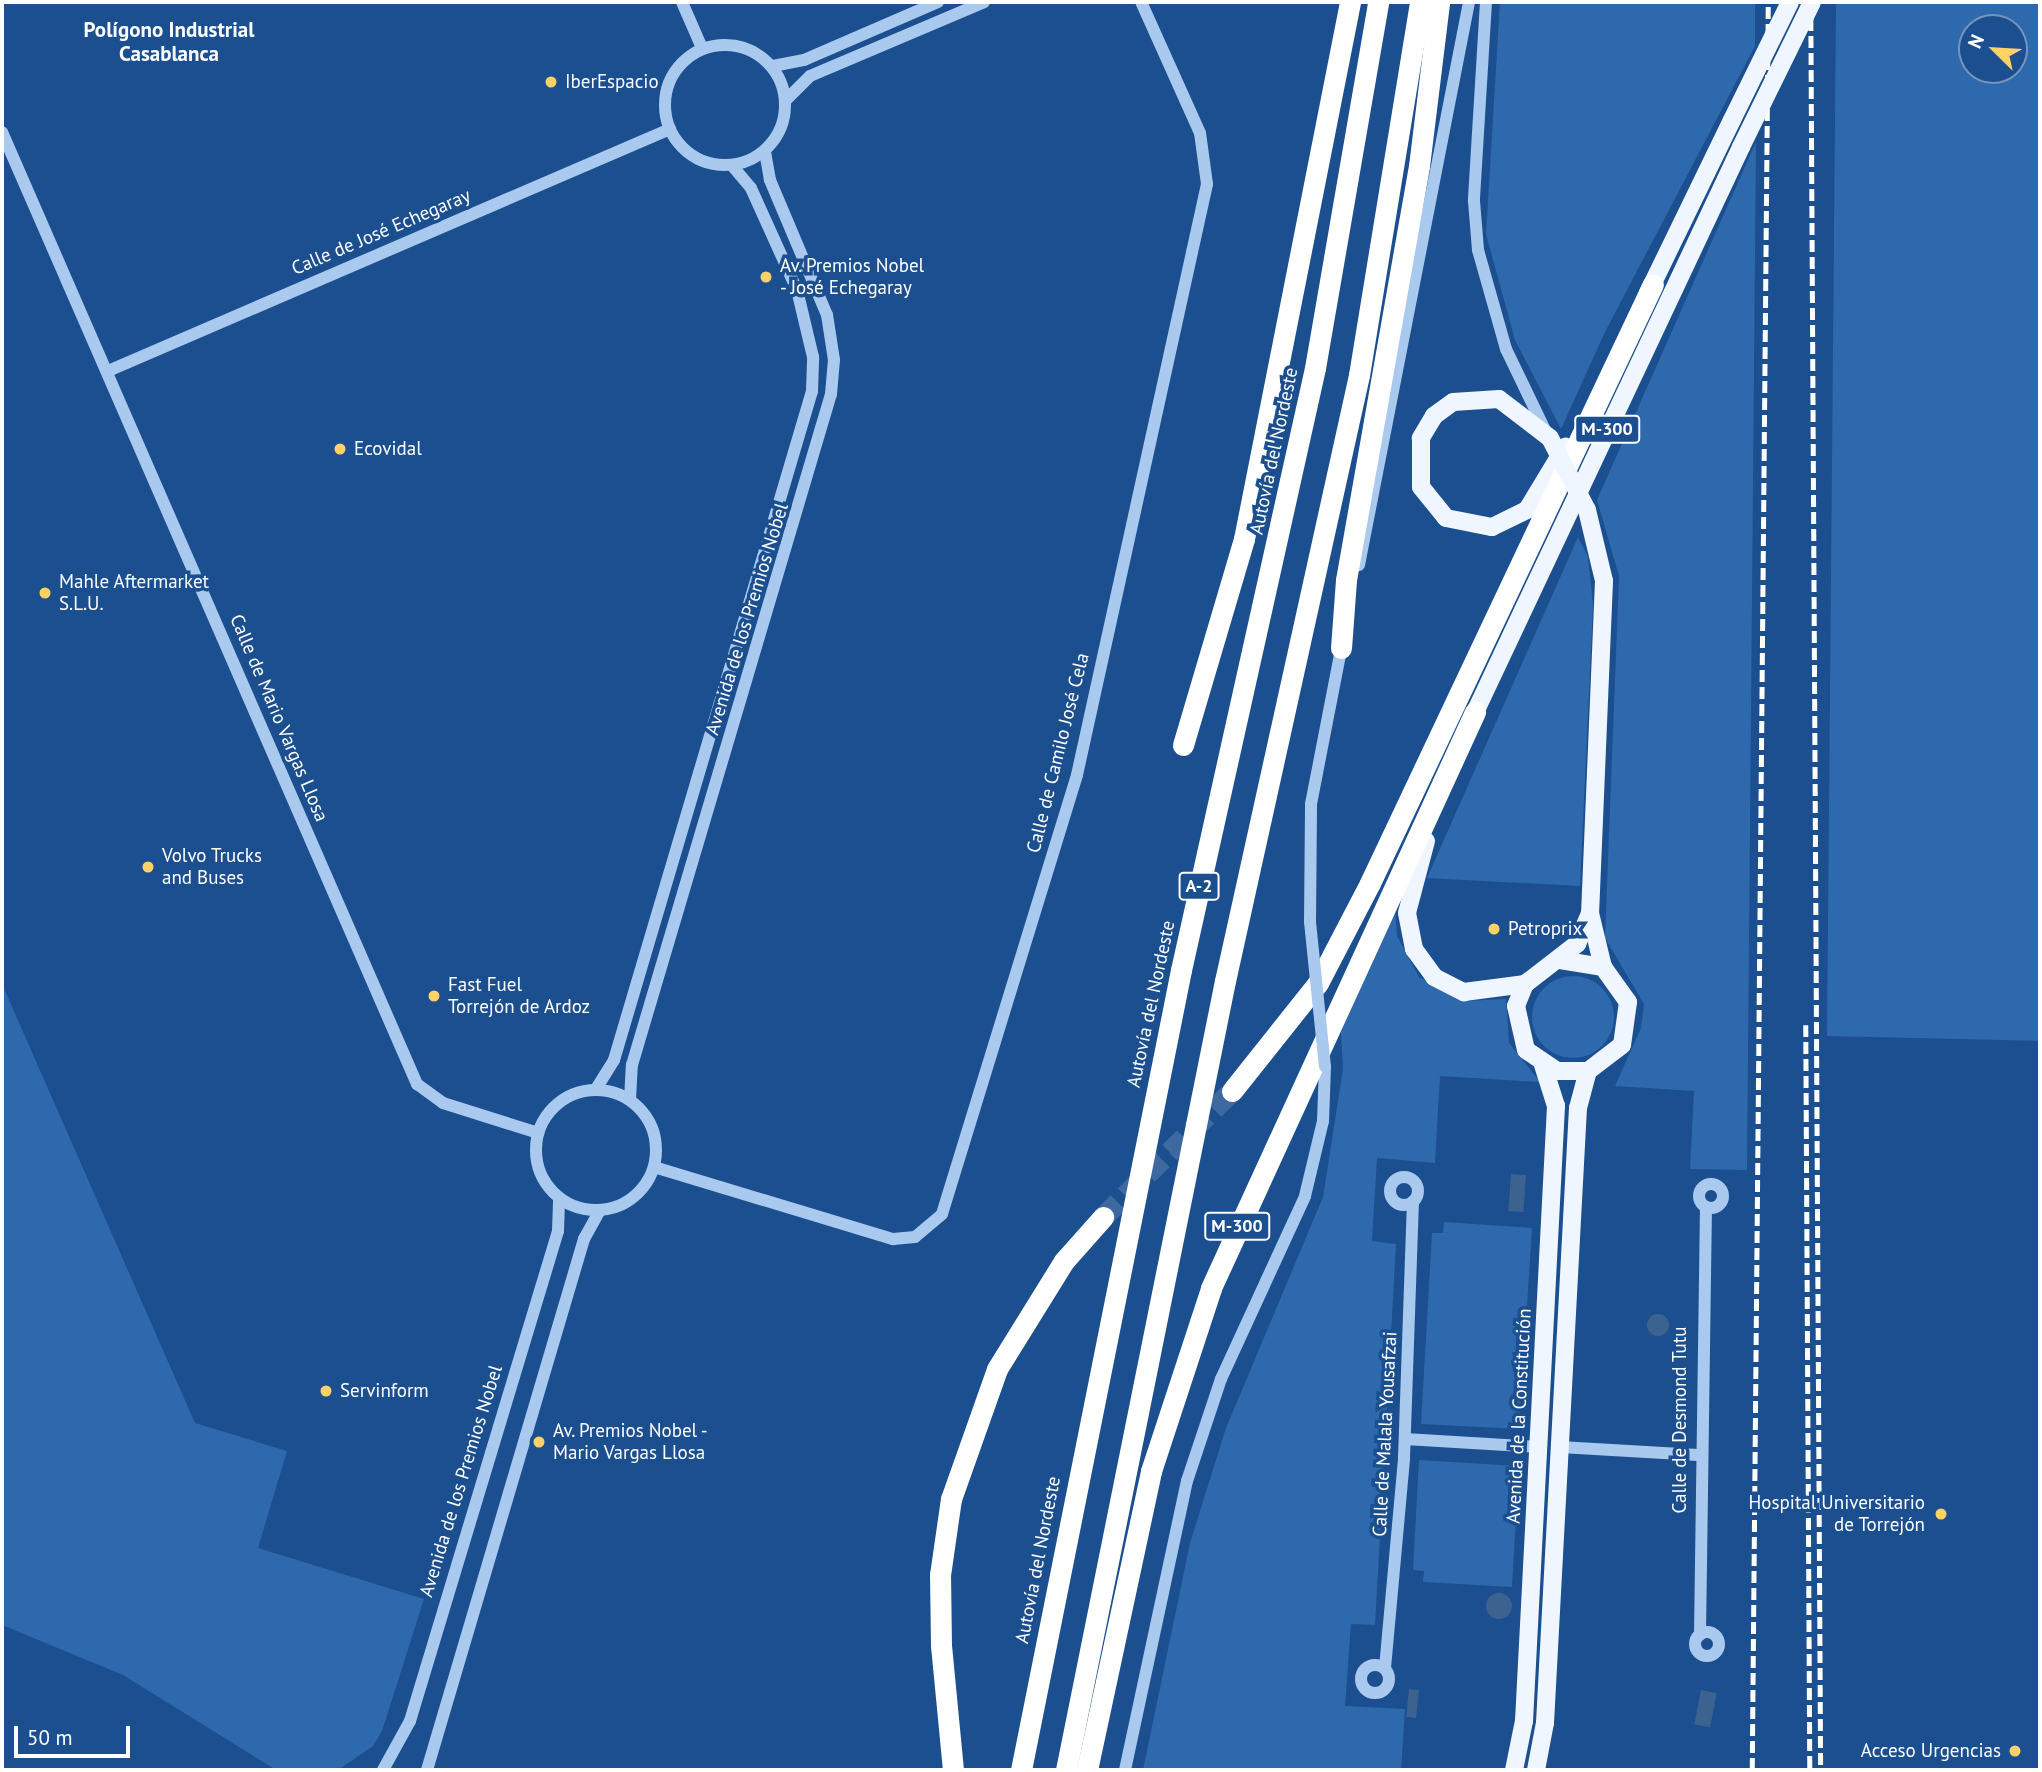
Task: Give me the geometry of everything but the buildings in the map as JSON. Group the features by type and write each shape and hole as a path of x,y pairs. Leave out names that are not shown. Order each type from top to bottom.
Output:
{"highway":[{"path":"1183,745 1244,539 1350,2"},
{"name":"Autovía del Nordeste","path":"1021,1770 1181,970 1315,368 1378,2"},
{"name":"A-2","path":"1066,1770 1225,981 1359,375 1420,2"},
{"path":"1341,648 1346,580 1413,205 1439,2"},
{"name":"M-300","path":"1232,1091 1318,983 1370,883 1653,284"},
{"name":"M-300","path":"1087,1770 1150,1471 1211,1289 1475,712"},
{"path":"953,1770 940,1621 951,1499 997,1369 1064,1261 1103,1217"}],"main road":[{"name":"M-300","path":"1653,284 1790,2"},
{"name":"M-300","path":"1475,712 1812,2"},
{"path":"1539,1768 1578,1108 1588,1071 1622,1045 1629,1024 1619,982 1603,967 1590,913 1605,634 1604,582 1587,510 1548,435 1499,399 1453,402 1434,416 1421,438 1421,488 1446,518 1467,527 1492,527 1527,510 1653,284"},
{"path":"1475,712 1413,875 1407,913 1414,949 1434,977 1464,992 1525,984 1560,960 1577,944 1590,913"},
{"path":"1560,960 1603,967"},
{"path":"1525,984 1517,1029 1543,1065 1588,1071"},
{"name":"Avenida de la Constitución","path":"1514,1770 1524,1721 1556,1106 1543,1065"}],"street":[{"path":"682,2 702,48"},
{"path":"773,66 804,60 938,2"},
{"path":"786,100 810,76 984,2"},
{"name":"Calle de Camilo José Cela","path":"654,1167 893,1239 915,1237 942,1214 1077,775 1207,184 1200,132 1141,2"},
{"path":"1125,1770 1186,1481 1221,1379 1305,1196 1323,1121 1325,1066 1310,922 1311,804 1469,2"},
{"path":"1486,2 1474,188 1478,250 1506,349 1548,435"},
{"path":"737,45 773,66 786,100 783,124 765,151 732,165 696,158 670,129 666,91 685,59 702,48 737,45"},
{"name":"Calle de José Echegaray","path":"108,371 670,129"},
{"name":"Calle de Mario Vargas Llosa","path":"2,132 417,1084 443,1103 538,1133"},
{"name":"Avenida de los Premios Nobel","path":"630,1100 632,1065 831,394 834,360 827,315 770,180 765,151"},
{"name":"Avenida de los Premios Nobel","path":"596,1089 614,1060 812,391 807,320 751,188 732,165"},
{"path":"596,1089 630,1100 653,1129 654,1167 634,1197 600,1210 559,1198 539,1169 538,1133 560,1102 596,1089"},
{"name":"Avenida de los Premios Nobel","path":"383,1770 410,1721 558,1231 559,1198"},
{"name":"Calle de Malala Yousafzai","path":"1385,1668 1405,1439 1413,1201"},
{"name":"Calle de Desmond Tutu","path":"1700,1634 1698,1455 1706,1207"},
{"path":"427,1770 492,1536 583,1239 600,1210"},
{"path":"1405,1439 1539,1447"},
{"path":"1560,1447 1698,1455"}],"shaded area":[{"path":"1500,2 1755,2 1755,46 1605,332 1561,429 1515,340 1486,234"},
{"path":"1836,2 2040,2 2040,1041 1827,1036"},
{"path":"1756,142 1747,1170 1690,1169 1694,1091 1615,1086 1641,1028 1644,1004 1605,938 1619,576 1597,500"},
{"path":"1578,537 1588,557 1593,605 1580,886 1427,878"},
{"path":"1395,908 1397,936 1419,977 1464,1001 1506,999 1509,1043 1540,1082 1440,1076 1435,1163 1377,1158 1372,1241 1396,1244 1375,1625 1351,1624 1345,1706 1405,1709 1401,1770 1143,1770 1190,1543 1226,1428 1323,1197 1343,1069 1341,1032"},
{"path":"1573,976 1589,979 1602,988 1611,1001 1614,1017 1611,1033 1602,1046 1589,1055 1573,1058 1557,1055 1544,1046 1535,1033 1532,1017 1535,1001 1544,988 1557,979"},
{"path":"2,984 195,1423 287,1451 258,1548 424,1599 382,1731 373,1746 338,1770 276,1770 123,1675 2,1625"},
{"path":"1511,1174 1526,1175 1523,1212 1508,1211"},
{"path":"1444,1222 1532,1228 1519,1429 1421,1424 1432,1233 1443,1233"},
{"path":"1658,1314 1666,1317 1669,1325 1666,1333 1658,1336 1650,1333 1647,1325 1650,1317"},
{"path":"1419,1460 1519,1466 1512,1587 1423,1582 1424,1571 1413,1570"},
{"path":"1499,1593 1508,1597 1512,1606 1508,1615 1499,1619 1490,1615 1486,1606 1490,1597"},
{"path":"1409,1689 1419,1690 1416,1718 1406,1717"},
{"path":"1701,1690 1717,1693 1710,1727 1694,1724"}],"tunnel":[{"path":"1103,1217 1232,1091"}],"railway":[{"path":"1752,1770 1768,2"},
{"path":"1811,2 1821,1770"},
{"path":"1806,1025 1810,1770"}],"place":[{"name":"IberEspacio","path":"551,82"},
{"name":"Av. Premios Nobel - José Echegaray","path":"766,277"},
{"name":"Ecovidal","path":"340,449"},
{"name":"Mahle Aftermarket S.L.U.","path":"45,593"},
{"name":"Volvo Trucks and Buses","path":"148,867"},
{"name":"Petroprix","path":"1494,929"},
{"name":"Fast Fuel Torrejón de Ardoz","path":"434,996"},
{"name":"Servinform","path":"326,1391"},
{"name":"Av. Premios Nobel - Mario Vargas Llosa","path":"539,1442"},
{"name":"Hospital Universitario de Torrejón","path":"1941,1514"},
{"name":"Acceso Urgencias","path":"2015,1751"}],"district":[{"name":"Polígono Industrial Casablanca","path":"169,42"}]}
